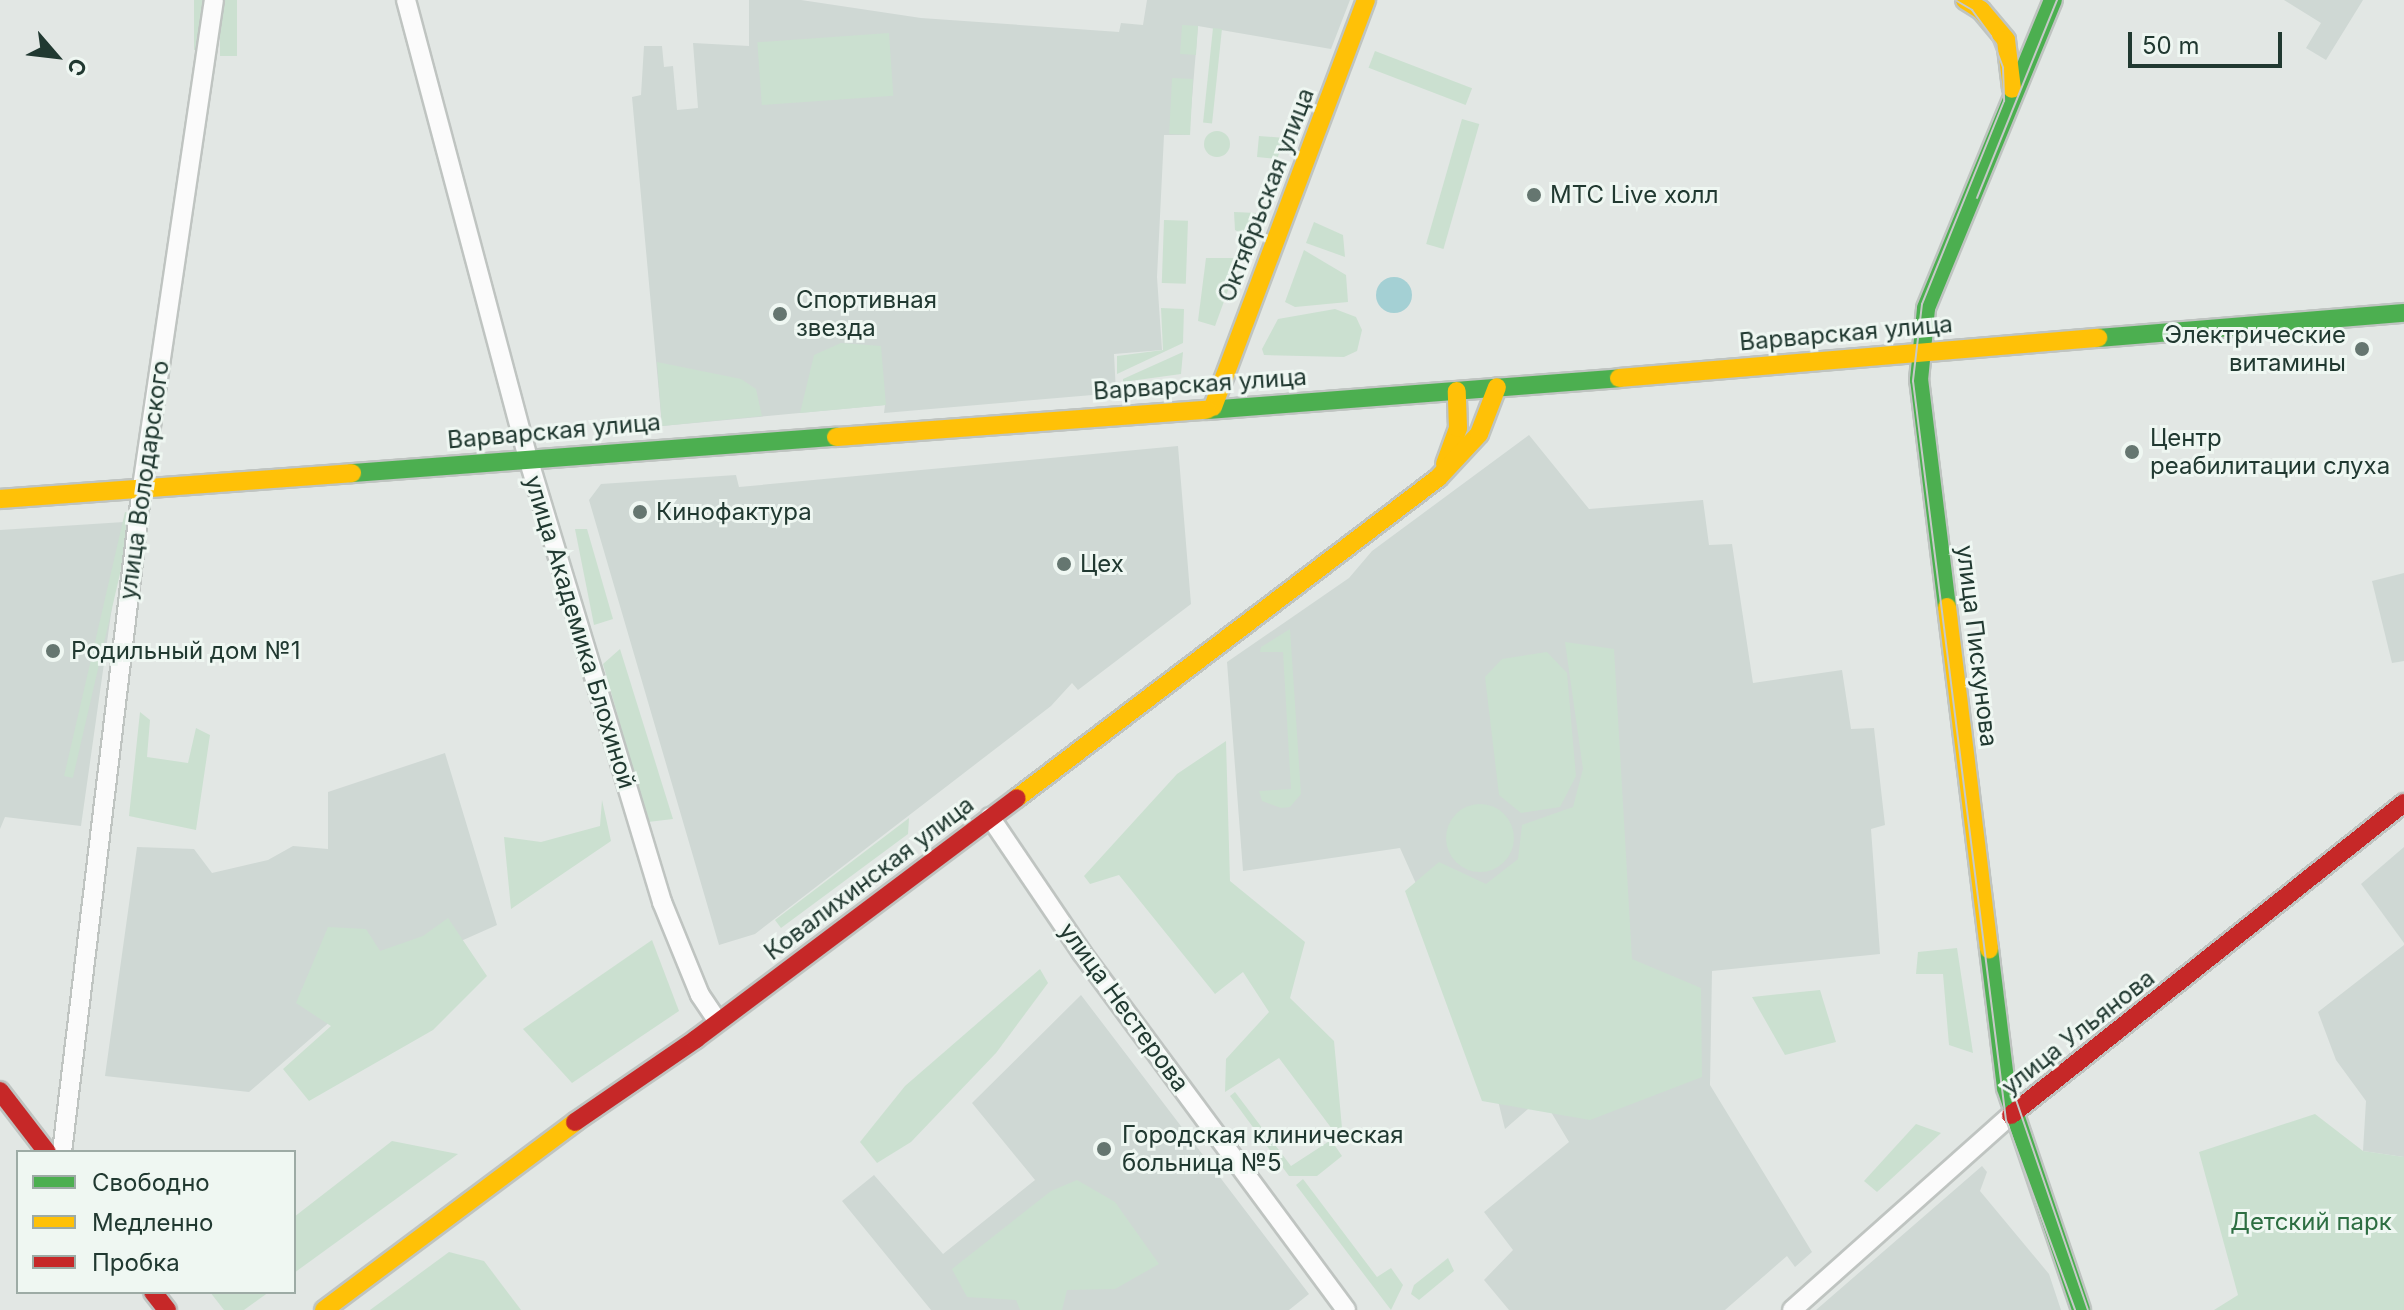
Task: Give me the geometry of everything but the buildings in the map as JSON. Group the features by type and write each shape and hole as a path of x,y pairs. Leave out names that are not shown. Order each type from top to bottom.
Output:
{"street":[{"name":"улица Володарского","path":"62,1150 142,487 214,0"},
{"name":"улица Академика Блохиной","path":"406,0 528,458 662,902 700,995 718,1022"},
{"name":"Октябрьская улица","path":"1213,407 1366,0"},
{"path":"1965,0 1981,10 2006,40 2010,105"},
{"name":"улица Пискунова","path":"2053,0 1926,308 1919,353 2011,1115 2081,1310"},
{"name":"Варварская улица","path":"0,499 1457,391 2404,313"},
{"name":"Ковалихинская улица","path":"324,1310 512,1166 718,1022 1438,478 1479,434 1497,387"},
{"path":"1438,478 1458,428 1457,391"},
{"name":"улица Ульянова","path":"1792,1310 2011,1115 2404,803"},
{"name":"улица Нестерова","path":"990,817 1082,953 1346,1310"},
{"path":"0,1091 45,1150"},
{"path":"155,1294 167,1310"}],"shaded area":[{"path":"749,0 801,0 921,18 1119,32 1121,23 1143,25 1147,0 1350,0 1331,49 1198,26 1189,135 1164,135 1157,277 1162,350 1114,354 1116,393 884,413 885,405 662,426 632,97 641,95 644,46 662,46 664,67 673,66 677,110 698,108 693,43 749,46"},
{"path":"2284,0 2363,0 2326,60 2306,48 2321,23"},
{"path":"1529,435 1589,509 1703,500 1709,545 1732,544 1753,683 1842,670 1851,729 1874,728 1885,825 1871,829 1880,954 1712,971 1710,1085 1812,1252 1795,1267 1787,1256 1725,1310 1509,1310 1484,1280 1513,1250 1484,1212 1569,1142 1542,1097 1505,1129 1479,1024 1400,848 1243,871 1227,662 1349,578 1372,551"},
{"path":"1178,446 1191,604 1078,690 1072,683 1051,706 755,934 719,945 589,500 601,484 736,475 739,487"},
{"name":"Родильный дом №1","path":"124,522 81,826 5,817 0,829 0,530"},
{"path":"2404,573 2404,661 2392,663 2372,581"},
{"path":"445,753 497,925 339,995 340,1013 249,1092 105,1076 137,847 194,849 212,873 268,860 293,846 328,849 328,792"},
{"path":"2404,847 2404,943 2361,884"},
{"path":"2404,945 2404,1157 2363,1151 2366,1101 2336,1060 2318,1012"},
{"name":"Городская клиническая больница №5","path":"1081,995 1309,1294 1289,1310 931,1310 842,1201 874,1175 943,1254 1035,1180 972,1103"},
{"path":"1982,1166 1987,1172 1980,1191 2049,1274 2061,1310 1816,1310"}],"green space":[{"path":"194,0 208,0 208,50 194,50"},
{"path":"220,0 237,0 237,56 220,56"},
{"path":"1182,25 1198,26 1196,55 1180,54"},
{"path":"1213,28 1222,29 1212,123 1203,122"},
{"path":"889,33 893,96 762,105 757,42"},
{"path":"1375,51 1472,88 1466,105 1369,68"},
{"path":"1172,78 1193,79 1190,135 1169,134"},
{"path":"1462,119 1479,124 1443,249 1426,244"},
{"path":"1217,131 1226,135 1230,144 1226,153 1217,157 1208,153 1204,144 1208,135"},
{"path":"1259,136 1285,138 1277,159 1257,157"},
{"path":"1234,212 1257,213 1248,237 1235,230"},
{"path":"1164,220 1188,221 1186,284 1162,283"},
{"path":"1314,222 1343,235 1345,257 1306,243"},
{"path":"1304,250 1346,275 1348,302 1295,307 1285,302"},
{"path":"1206,258 1234,258 1238,263 1215,326 1198,321"},
{"path":"1161,308 1184,309 1183,343 1117,374 1117,356 1163,350"},
{"path":"1335,309 1356,317 1362,330 1357,351 1344,357 1264,355 1262,349 1278,319"},
{"path":"841,343 881,346 886,405 800,413 814,355"},
{"path":"1183,352 1181,374 1123,382 1123,379"},
{"path":"657,362 741,379 756,389 762,416 662,426"},
{"path":"125,512 134,514 73,778 64,776"},
{"path":"575,529 587,529 613,619 594,625"},
{"path":"1290,629 1301,794 1290,807 1281,808 1262,801 1259,791 1291,789 1283,652 1260,652 1261,647"},
{"path":"1565,642 1614,649 1632,959 1701,988 1702,1077 1590,1120 1482,1101 1405,891 1439,862 1486,884 1518,859 1522,825 1573,807 1583,769"},
{"path":"620,649 673,819 648,822 603,664"},
{"path":"1547,652 1567,673 1576,776 1560,807 1521,813 1499,795 1485,677 1502,659"},
{"path":"140,712 150,720 147,757 188,763 196,728 210,735 196,830 129,816"},
{"path":"1226,741 1230,881 1305,942 1290,998 1334,1041 1342,1128 1332,1129 1279,1058 1225,1092 1226,1059 1269,1012 1243,972 1215,994 1119,875 1090,884 1084,876 1177,774"},
{"path":"602,800 611,841 511,909 504,837 541,842 600,826"},
{"path":"1480,804 1493,806 1504,814 1512,825 1512,851 1504,862 1493,870 1480,872 1467,870 1456,862 1448,851 1446,838 1448,825 1456,814 1467,806"},
{"path":"909,818 908,834 781,928 775,920"},
{"path":"448,918 487,976 433,1030 309,1101 283,1069 331,1026 296,1003 328,927 366,929 380,951 423,936"},
{"path":"652,940 679,1011 572,1083 523,1029"},
{"path":"1957,948 1973,1053 1949,1045 1943,974 1916,974 1918,952"},
{"path":"1040,969 1048,983 996,1053 911,1142 877,1163 860,1142 905,1086"},
{"path":"1820,990 1836,1042 1785,1055 1752,997"},
{"path":"1235,1092 1291,1166 1331,1140 1342,1156 1317,1176 1289,1176 1230,1096"},
{"name":"Детский парк","path":"2315,1114 2363,1151 2404,1157 2404,1310 2214,1310 2238,1295 2199,1152"},
{"path":"1916,1124 1941,1133 1877,1192 1864,1181"},
{"path":"392,1141 458,1154 296,1272 296,1215"},
{"path":"1303,1179 1377,1277 1391,1268 1403,1285 1391,1310 1296,1185"},
{"path":"1077,1180 1115,1202 1159,1264 1115,1289 1067,1290 1062,1310 1020,1310 1016,1300 967,1297 952,1269 1051,1191"},
{"path":"449,1252 484,1261 521,1310 370,1310"},
{"path":"1448,1258 1454,1271 1419,1300 1411,1294 1414,1285"},
{"path":"212,1294 266,1294 244,1310 224,1310"}],"water":[{"path":"1394,277 1407,282 1412,295 1407,308 1394,313 1381,308 1376,295 1381,282"}],"tram line":[{"path":"1955,0 1972,10 1991,36 2003,68 2004,101 1922,304 1913,381 2006,1120 2075,1310"},
{"path":"1977,198 2057,0"},
{"path":"2013,1091 2088,1310"}],"traffic: fast":[{"path":"1947,607 1919,380 1926,308 2053,0"},
{"path":"2098,338 2404,313"},
{"path":"1207,410 1619,378"},
{"path":"352,473 836,437"},
{"path":"1989,949 2006,1088 2081,1310"}],"traffic: slow":[{"path":"1213,407 1366,0"},
{"path":"1965,0 1981,10 2006,40 2012,89"},
{"path":"1619,378 2098,338"},
{"path":"1017,798 1438,478 1479,434 1497,387"},
{"path":"1445,464 1458,428 1457,391"},
{"path":"836,437 1207,410"},
{"path":"0,499 352,473"},
{"path":"1947,607 1989,949"},
{"path":"324,1310 575,1122"}],"traffic: jam":[{"path":"575,1122 696,1039 1017,798"},
{"path":"2011,1115 2404,803"},
{"path":"0,1091 45,1150"},
{"path":"155,1294 167,1310"}],"place":[{"name":"МТС Live холл","path":"1534,195"},
{"name":"Спортивная звезда","path":"780,314"},
{"name":"Электрические витамины","path":"2362,349"},
{"name":"Центр реабилитации слуха","path":"2132,452"},
{"name":"Кинофактура","path":"640,512"},
{"name":"Цех","path":"1064,564"},
{"name":"Родильный дом №1","path":"53,651"},
{"name":"Городская клиническая больница №5","path":"1104,1149"}]}
